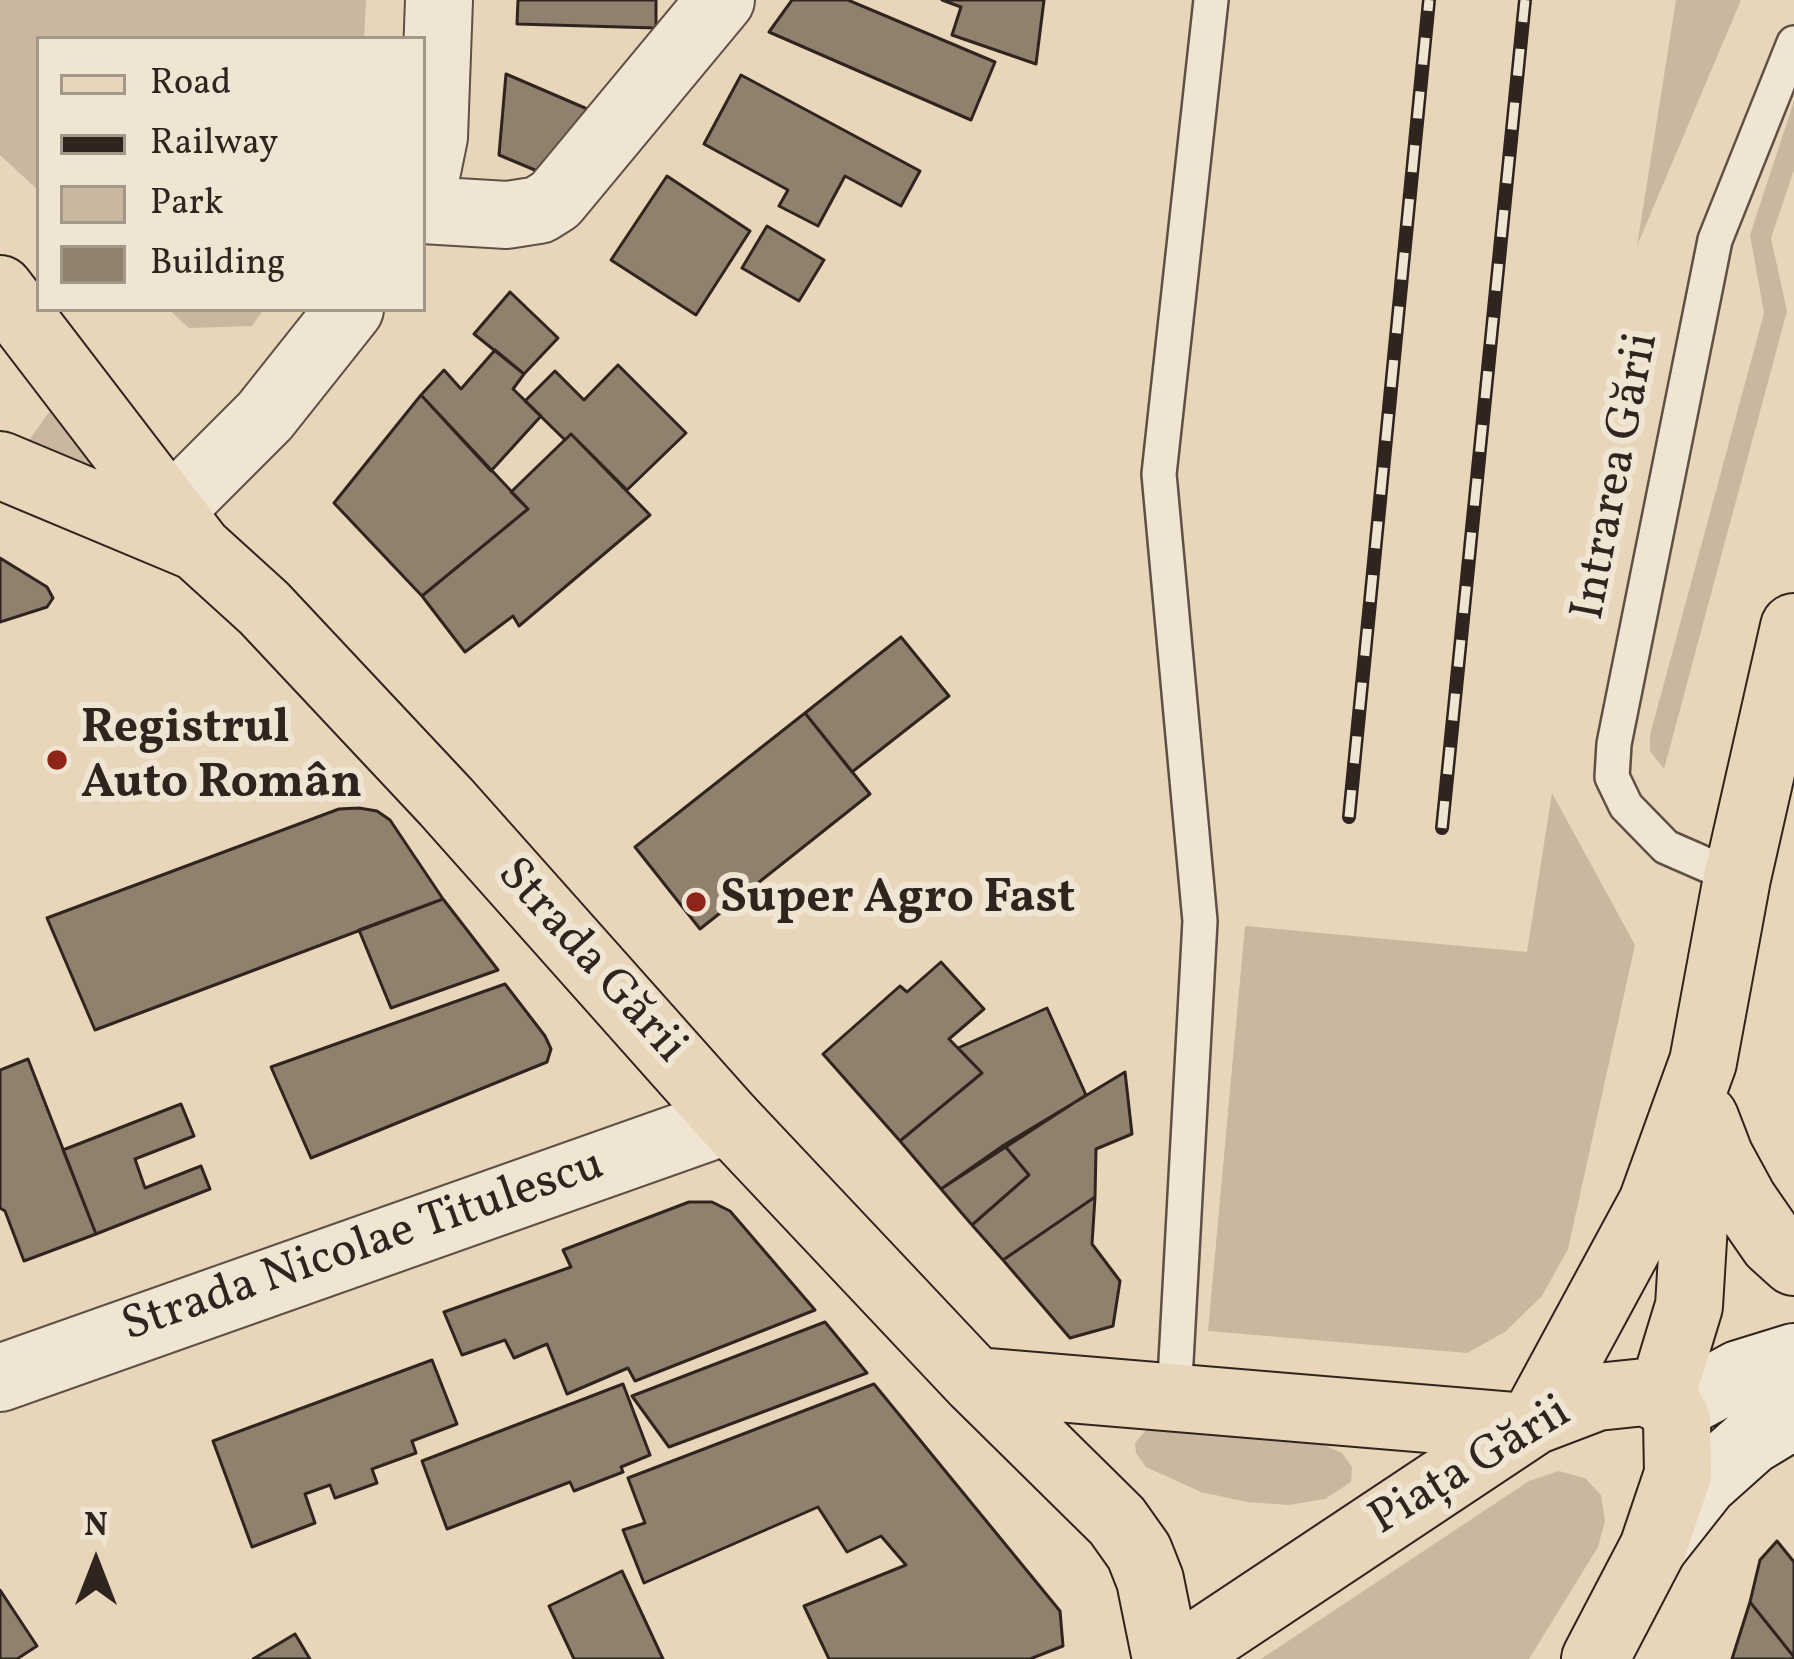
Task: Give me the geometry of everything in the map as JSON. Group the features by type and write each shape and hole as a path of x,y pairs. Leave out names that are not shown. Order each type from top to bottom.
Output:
{"main road":[{"path":"0,289 185,530"},
{"path":"0,298 4,326 0,356"},
{"path":"0,465 185,530"},
{"name":"Strada Gării","path":"185,530 446,802 729,1120 975,1381 1129,1534 1156,1600 1166,1659"},
{"path":"1595,1659 1653,1548 1674,1492 1681,1456 1677,1420 1666,1404 1691,1288 1702,1085 1737,878 1794,627"},
{"path":"975,1381 1530,1424 1652,1203 1702,1085"},
{"path":"1702,1085 1720,1157 1744,1201 1794,1262"},
{"name":"Piața Gării","path":"1176,1659 1530,1424 1574,1404 1616,1393 1645,1392 1666,1404"}],"street":[{"path":"426,176 434,137 439,0"},
{"path":"426,210 507,215 539,210 555,200 721,0"},
{"path":"185,530 265,416 348,312"},
{"name":"Strada Nicolae Titulescu","path":"0,1378 729,1120"},
{"path":"1666,1404 1794,1357"},
{"path":"1653,1548 1704,1483 1751,1442 1794,1415"}],"lane":[{"path":"1174,1398 1200,920 1160,474 1211,0"},
{"name":"Intrarea Gării","path":"1737,878 1666,847 1626,806 1612,777 1614,744 1714,240 1794,43"}],"green space":[{"path":"0,0 366,0 364,36 36,36 36,188 0,155"},
{"path":"1676,0 1741,0 1637,246"},
{"path":"1794,101 1794,170 1771,238 1787,311 1664,769 1650,751 1650,735 1764,313 1750,235"},
{"path":"171,312 262,312 252,326 189,328"},
{"path":"52,408 142,499 27,443"},
{"path":"1552,793 1635,945 1568,1249 1542,1296 1505,1332 1467,1353 1208,1331 1245,926 1527,952"},
{"path":"1148,1428 1308,1438 1342,1453 1352,1467 1351,1482 1325,1499 1289,1505 1201,1492 1146,1467 1135,1443"},
{"path":"1559,1471 1585,1478 1601,1495 1605,1521 1598,1547 1529,1659 1261,1659 1529,1481"}],"building":[{"path":"518,0 656,0 656,28 517,24"},
{"path":"792,0 848,0 995,62 971,120 769,32"},
{"path":"942,0 1044,0 1036,64 952,35 961,7"},
{"path":"506,74 599,114 554,178 499,155"},
{"path":"741,75 920,171 901,206 845,176 818,226 779,206 788,190 704,144"},
{"path":"667,176 750,231 696,315 611,260"},
{"path":"767,226 824,260 799,301 742,268"},
{"path":"510,292 558,338 524,374 474,334"},
{"path":"495,350 524,374 513,389 541,416 491,471 421,395 444,370 461,389"},
{"path":"618,365 686,433 627,490 571,434 565,440 525,401 555,371 584,400"},
{"path":"421,395 528,509 422,596 334,503"},
{"path":"571,434 650,515 519,626 513,616 465,652 422,596 528,509 511,492"},
{"path":"0,558 47,587 53,598 47,607 0,622"},
{"path":"901,637 949,696 852,772 805,713"},
{"path":"805,713 870,794 700,929 635,847"},
{"path":"339,809 377,811 390,820 443,899 95,1030 47,918"},
{"path":"443,899 498,970 391,1008 359,930"},
{"path":"941,962 984,1009 949,1039 982,1073 900,1141 823,1054 900,986 907,992"},
{"path":"505,984 545,1036 551,1049 547,1062 311,1158 271,1067"},
{"path":"1047,1008 1086,1095 941,1189 900,1141 982,1073 958,1048"},
{"path":"28,1059 96,1234 24,1261 0,1208 0,1070"},
{"path":"1125,1072 1132,1134 1096,1149 1095,1197 1003,1260 972,1225 1029,1175 1004,1145"},
{"path":"181,1104 194,1136 135,1159 145,1188 201,1166 210,1189 96,1234 63,1150"},
{"path":"1004,1145 1029,1175 972,1225 941,1189"},
{"path":"1095,1197 1092,1244 1120,1281 1113,1326 1070,1338 1003,1260"},
{"path":"689,1202 712,1202 730,1211 815,1310 635,1381 628,1368 567,1394 547,1344 514,1358 505,1340 462,1355 444,1312 571,1267 563,1250"},
{"path":"825,1322 867,1373 669,1447 632,1396"},
{"path":"432,1360 457,1424 412,1441 416,1453 372,1469 377,1483 335,1498 330,1485 305,1494 315,1523 252,1547 213,1441"},
{"path":"623,1384 650,1455 621,1467 623,1472 574,1491 570,1482 447,1529 422,1461"},
{"path":"874,1384 1060,1611 1063,1646 1030,1659 829,1659 804,1606 906,1565 881,1536 847,1552 818,1507 644,1583 623,1530 645,1523 628,1478"},
{"path":"1777,1541 1794,1562 1794,1657 1750,1602 1760,1560"},
{"path":"622,1571 663,1659 574,1659 549,1606"},
{"path":"0,1590 37,1646 17,1659 0,1659"},
{"path":"1750,1602 1794,1657 1794,1659 1732,1659"},
{"path":"295,1634 310,1659 253,1659"}],"railway":[{"path":"1349,817 1429,0"},
{"path":"1442,828 1525,0"}],"place":[{"name":"Registrul Auto Român","path":"57,760"},
{"name":"Super Agro Fast","path":"696,902"}]}
